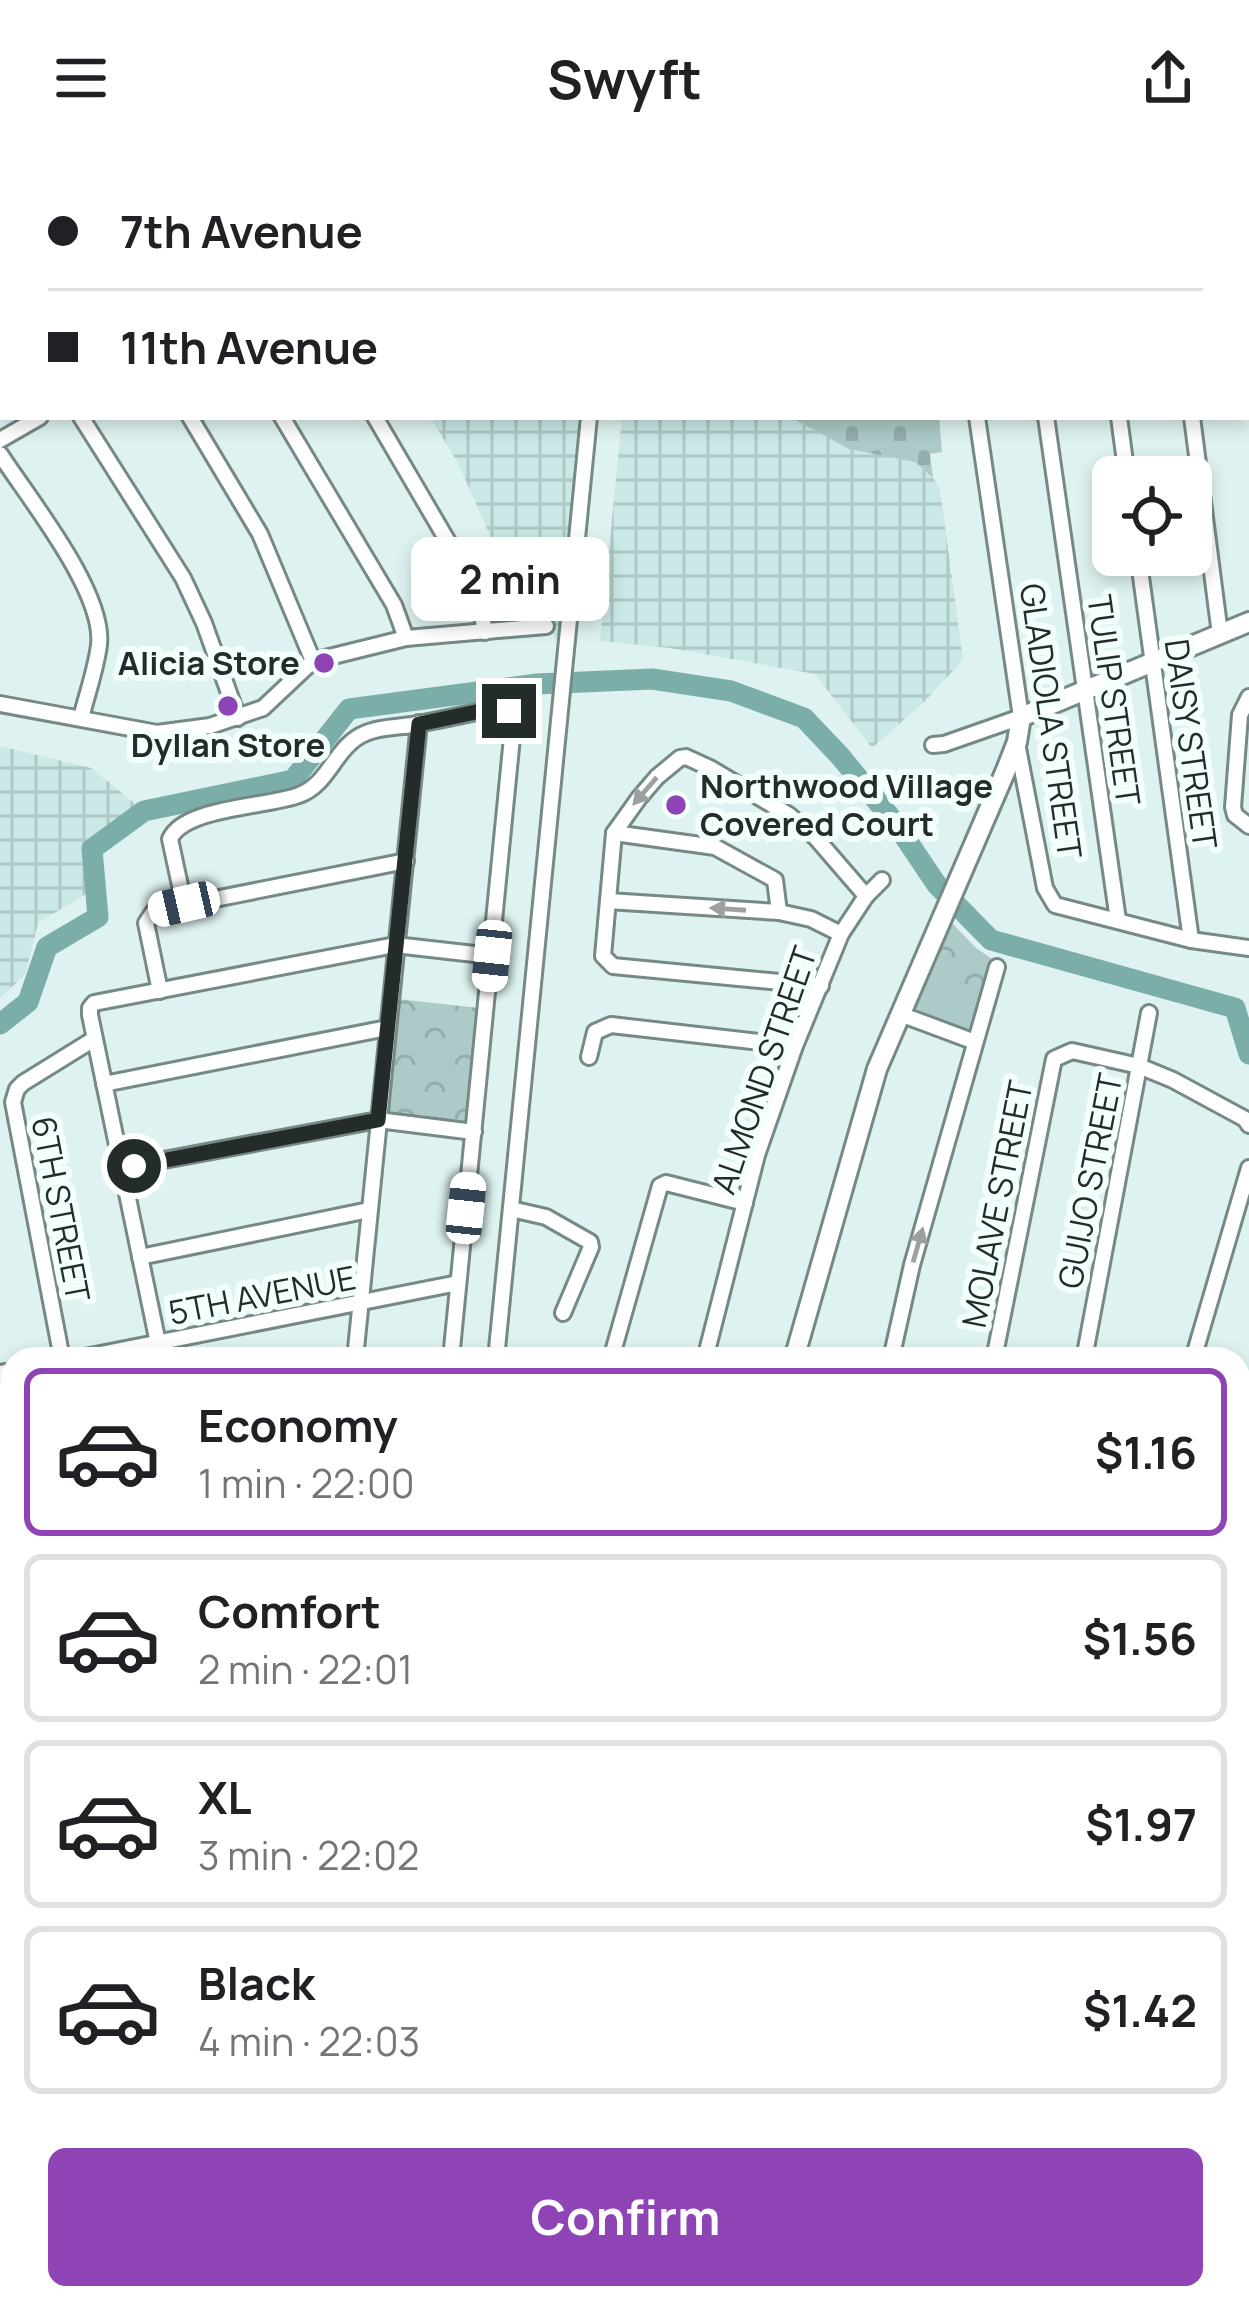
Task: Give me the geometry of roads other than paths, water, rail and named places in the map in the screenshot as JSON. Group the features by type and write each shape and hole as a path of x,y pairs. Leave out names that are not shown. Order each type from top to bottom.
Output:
{"street":[{"path":"0,440 35,420"},
{"path":"83,420 184,578 238,718"},
{"path":"192,420 260,534 313,661"},
{"path":"284,420 394,605 406,638"},
{"path":"377,420 478,593 484,632"},
{"path":"497,1347 589,420"},
{"name":"GLADIOLA STREET","path":"977,420 1021,717 1017,742 1048,898 1065,909 1191,940 1249,948"},
{"name":"TULIP STREET","path":"1046,420 1118,920"},
{"path":"1119,420 1124,456"},
{"path":"1192,420 1220,634"},
{"path":"0,454 81,577 98,622 99,644 82,718"},
{"name":"DAISY STREET","path":"1141,576 1191,940"},
{"path":"933,745 1021,717 1249,622"},
{"path":"0,704 157,733 210,727 262,708 313,661 406,638 546,626"},
{"path":"1249,697 1240,715 1233,807 1235,815 1249,826"},
{"path":"184,904 170,839 183,823 312,790 347,745 366,733 495,708 514,717 452,1347"},
{"path":"356,1347 419,724"},
{"path":"797,1347 877,1069 1017,742"},
{"path":"821,986 606,962 614,833 657,777 686,757 789,814 866,896"},
{"path":"614,833 715,847 775,880 779,912"},
{"path":"160,992 147,929 147,919 154,911 406,861"},
{"name":"ALMOND STREET","path":"708,1347 757,1155 795,1046 841,934 882,880"},
{"path":"608,901 779,912 811,919 841,934"},
{"path":"158,1343 89,1008 100,1000 395,945 492,956"},
{"path":"894,1347 911,1268 997,967"},
{"name":"GUIJO STREET","path":"1086,1347 1149,1013"},
{"path":"900,1014 975,1042"},
{"path":"589,1057 595,1032 611,1025 795,1046"},
{"path":"104,1084 387,1028"},
{"name":"6TH STREET","path":"60,1347 13,1102 23,1083 94,1039"},
{"name":"MOLAVE STREET","path":"996,1347 1054,1059 1072,1051 1139,1066"},
{"path":"1139,1066 1247,1122"},
{"path":"122,1168 378,1120 474,1132"},
{"path":"1197,1347 1249,1168"},
{"path":"614,1347 657,1190 665,1183 745,1203"},
{"path":"511,1209 546,1217 590,1242 563,1313"},
{"path":"140,1257 369,1210"},
{"name":"5TH AVENUE","path":"140,1347 458,1283"}],"waterway":[{"path":"0,1024 28,1002 47,947 98,917 92,849 144,811 293,780 349,709 537,684 652,679 731,691 804,718 896,824 937,885 991,940 1235,1008 1249,1054"}],"place":[{"name":"Alicia Store","path":"324,663"},
{"name":"Dyllan Store","path":"228,706"},
{"name":"Northwood Village Covered Court","path":"676,805"}]}
